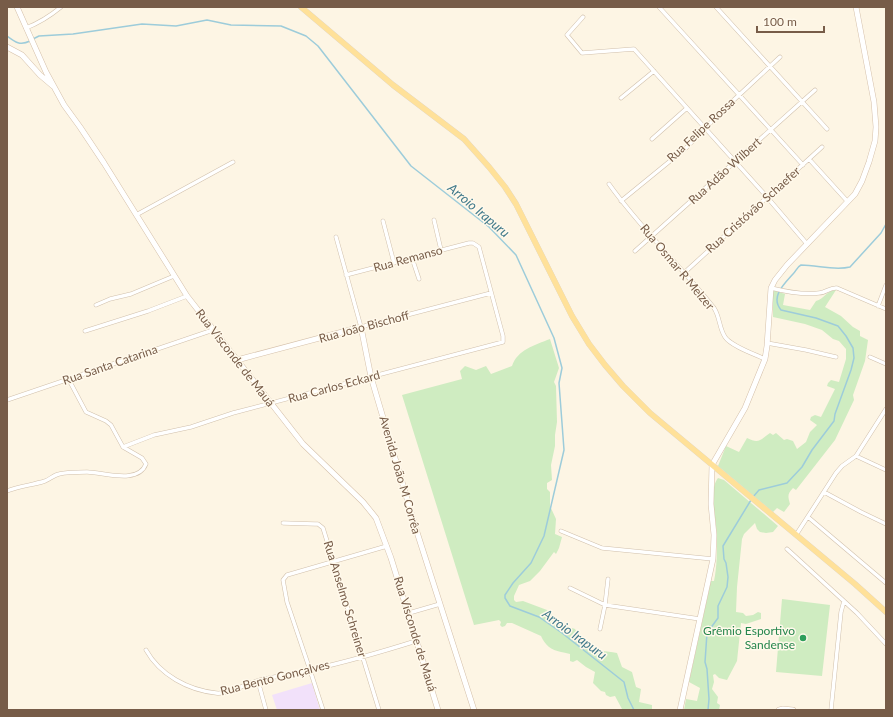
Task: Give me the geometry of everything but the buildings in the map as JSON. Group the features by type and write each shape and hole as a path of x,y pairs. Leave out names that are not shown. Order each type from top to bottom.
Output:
{"main road":[{"path":"301,7 394,85 464,139 489,167 516,204 572,316 605,365 645,408 850,579 886,612"}],"street":[{"name":"Rua Visconde de Mauá","path":"17,7 26,29 64,105 88,139 187,296 270,404 303,444 370,510 379,524 409,614 438,710"},
{"path":"26,29 35,25 61,7"},
{"path":"659,7 803,165"},
{"path":"716,7 827,129"},
{"path":"680,710 713,559 714,535 711,504 712,465 744,408 765,359 771,288 775,280 807,244 855,194 862,181 875,141 876,127 874,102 856,7"},
{"path":"583,17 566,35 582,53 634,49 807,244"},
{"path":"7,46 22,55 44,79 54,86"},
{"name":"Rua Felipe Rossa","path":"621,201 686,148 738,95 780,57"},
{"path":"621,98 654,71"},
{"name":"Rua Adão Wilbert","path":"636,251 815,90"},
{"path":"652,139 687,108"},
{"name":"Rua Cristóvão Schaefer","path":"684,273 822,147"},
{"path":"809,159 848,202"},
{"path":"136,215 233,162"},
{"name":"Rua Osmar R Melzer","path":"609,184 621,201 715,310 725,338 765,359"},
{"path":"434,220 441,250"},
{"path":"383,221 394,263"},
{"name":"Avenida João M Corrêa","path":"336,237 360,327 371,377 416,529 474,710"},
{"name":"Rua Remanso","path":"346,275 473,243 479,247 491,293"},
{"path":"412,258 419,279"},
{"path":"96,305 110,299 131,294 174,276"},
{"path":"878,306 886,285"},
{"path":"771,288 797,293 821,293 834,288 886,309"},
{"name":"Rua João Bischoff","path":"237,360 491,293"},
{"name":"Rua Carlos Eckard","path":"123,447 154,435 191,427 270,404 501,343 504,340 491,293"},
{"path":"85,331 148,311 187,296"},
{"name":"Rua Santa Catarina","path":"7,400 213,330"},
{"path":"767,343 836,357"},
{"path":"870,357 886,364"},
{"path":"7,491 45,481 59,474 88,472 112,475 129,475 139,473 144,470 146,464 142,458 123,447 111,425 106,421 86,412 69,380"},
{"path":"796,534 836,473 842,466 856,456 886,412"},
{"path":"856,456 886,470"},
{"path":"824,492 886,524"},
{"path":"808,517 886,583"},
{"name":"Rua Anselmo Schreiner","path":"283,523 315,524 321,526 379,710"},
{"path":"561,531 602,548 713,559"},
{"path":"323,710 284,593 284,577 387,546"},
{"path":"787,549 844,601 886,644"},
{"path":"600,629 608,579"},
{"path":"570,588 605,605 700,618"},
{"path":"831,710 841,612 844,601"},
{"path":"409,614 440,604"},
{"name":"Rua Bento Gonçalves","path":"146,650 151,659 159,668 171,678 200,690 217,694 258,681 363,657 416,641"},
{"path":"258,681 266,710"},
{"path":"778,710 793,710"}],"shaded area":[{"path":"312,683 320,710 277,710 272,695"}],"green space":[{"path":"773,290 785,294 783,305 810,310 816,301 830,291 836,290 825,307 841,316 860,331 860,336 868,340 865,361 853,395 854,400 835,440 796,490 793,488 791,490 788,496 790,504 784,512 777,508 773,512 718,466 726,446 739,452 747,438 757,441 770,433 773,435 776,433 784,440 787,439 793,441 797,449 806,442 810,432 817,425 810,420 811,417 815,415 821,417 835,389 827,386 828,383 831,380 839,382 846,359 846,349 839,341 833,339 822,330 805,324 773,317"},
{"path":"550,339 559,368 554,382 556,386 557,422 555,446 551,465 552,480 547,483 547,489 550,492 550,506 556,519 555,534 562,537 556,554 554,552 540,571 530,581 519,585 514,596 514,600 516,602 523,601 547,610 563,625 575,629 583,641 592,648 617,653 622,667 632,672 636,687 641,689 639,702 652,705 652,710 611,710 622,709 615,696 610,697 606,695 605,692 601,691 593,683 595,672 577,660 573,662 570,661 570,654 551,648 544,642 541,636 512,623 507,623 502,627 499,620 474,625 402,395 462,379 460,371 465,366 476,370 486,366 491,374 512,366 514,360 522,352"},
{"path":"718,478 724,480 778,526 773,532 766,533 760,532 755,523 744,534 742,539 736,612 743,613 746,616 753,615 758,612 761,613 761,619 746,624 741,623 737,661 727,680 719,678 715,674 713,675 714,682 712,689 718,697 717,703 720,705 719,710 684,710 686,699 697,701 700,688 689,682 711,581 714,581 715,576 717,559 717,531 713,498 715,483"},
{"name":"Grêmio Esportivo Sandense","path":"782,599 830,605 822,676 776,672"}],"waterway":[{"name":"Arroio Irapuru","path":"33,39 39,36 73,34 142,24 176,26 207,20 231,25 281,26 306,36 318,46 411,166 489,227 516,255 554,338 562,368 559,383 564,450 544,536 531,563 513,583 505,595 505,598 510,606 539,617 562,633 624,682 628,698 634,710"},
{"name":"Arroio Irapuru","path":"7,36 18,43 30,41"},
{"path":"753,497 759,490 787,483 802,467 812,450 834,421 854,358 853,348 838,326 816,318 781,310 777,300 780,291 801,265 832,268 850,267 881,233 886,224"},
{"path":"708,710 709,699 707,669 705,662 707,633 718,618 718,606 727,587 728,577 723,546 751,500"}],"place":[{"name":"Grêmio Esportivo Sandense","path":"803,638"}]}
